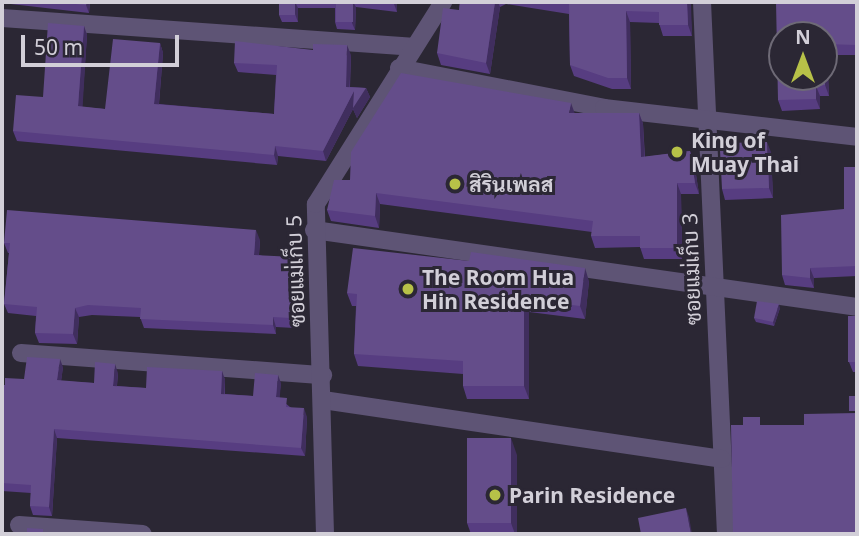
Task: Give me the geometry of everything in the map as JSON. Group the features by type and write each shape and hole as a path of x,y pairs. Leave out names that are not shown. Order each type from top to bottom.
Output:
{"street":[{"name":"ซอยแม่เก็บ 5","path":"325,534 323,375 314,230 319,193 443,2"},
{"name":"ซอยแม่เก็บ 3","path":"702,2 726,534"},
{"path":"2,18 412,47"},
{"path":"400,68 604,108 857,137"},
{"path":"314,230 857,307"},
{"path":"21,353 323,375"},
{"path":"323,400 722,458"},
{"path":"19,525 143,534"}],"building":[{"path":"54,2 87,2 86,5"},
{"path":"279,2 295,2 295,15 279,15"},
{"path":"336,2 353,2 353,22 336,22"},
{"path":"460,2 495,2 486,63 437,53 443,8 459,10"},
{"path":"560,2 687,2 688,25 659,25 659,12 626,11 627,78 608,78 570,65 569,3"},
{"path":"776,2 857,2 857,45 838,44 838,21 776,21"},
{"path":"48,23 84,26 78,106 105,109 113,39 160,43 154,104 274,114 277,65 234,63 235,41 313,50 313,44 347,45 346,87 366,88 353,108 354,91 323,151 275,146 274,155 13,131 16,95 43,97"},
{"path":"401,73 571,103 569,113 639,113 641,157 690,151 695,183 677,183 677,248 640,248 640,236 591,236 593,221 376,193 375,216 327,210 334,180 350,180 351,152"},
{"path":"778,91 816,91 816,99 778,100"},
{"path":"767,142 769,188 722,189 720,150 729,150 729,143"},
{"path":"844,167 857,167 857,266 810,268 810,278 782,275 781,215 844,209"},
{"path":"7,210 256,230 254,255 294,257 290,318 273,317 273,325 140,319 141,308 88,305 75,308 73,334 35,333 37,307 4,304 10,243 4,243"},
{"path":"353,248 469,261 471,252 585,268 580,306 524,299 524,386 463,386 463,361 354,354 357,294 347,293"},
{"path":"757,301 779,304 773,322 754,318"},
{"path":"848,316 857,316 857,362 848,362"},
{"path":"27,357 60,359 57,380 94,383 95,362 115,364 113,386 146,388 147,367 222,371 221,394 253,396 255,373 278,375 276,397 287,398 286,407 304,408 301,448 54,429 49,507 30,506 31,485 2,483 2,385 5,385 5,378 24,379"},
{"path":"849,396 857,396 857,411 849,411"},
{"path":"857,413 857,534 733,534 731,425 743,425 743,417 760,417 760,425 804,425 804,414"},
{"name":"Parin Residence","path":"467,438 511,438 511,523 467,523"},
{"path":"686,508 691,534 641,534 638,518"},
{"path":"27,528 43,529 43,534 27,534"}],"place":[{"name":"King of Muay Thai","path":"677,152"},
{"name":"สิรินเพลส","path":"455,184"},
{"name":"The Room Hua Hin Residence","path":"408,289"},
{"name":"Parin Residence","path":"495,495"}]}
